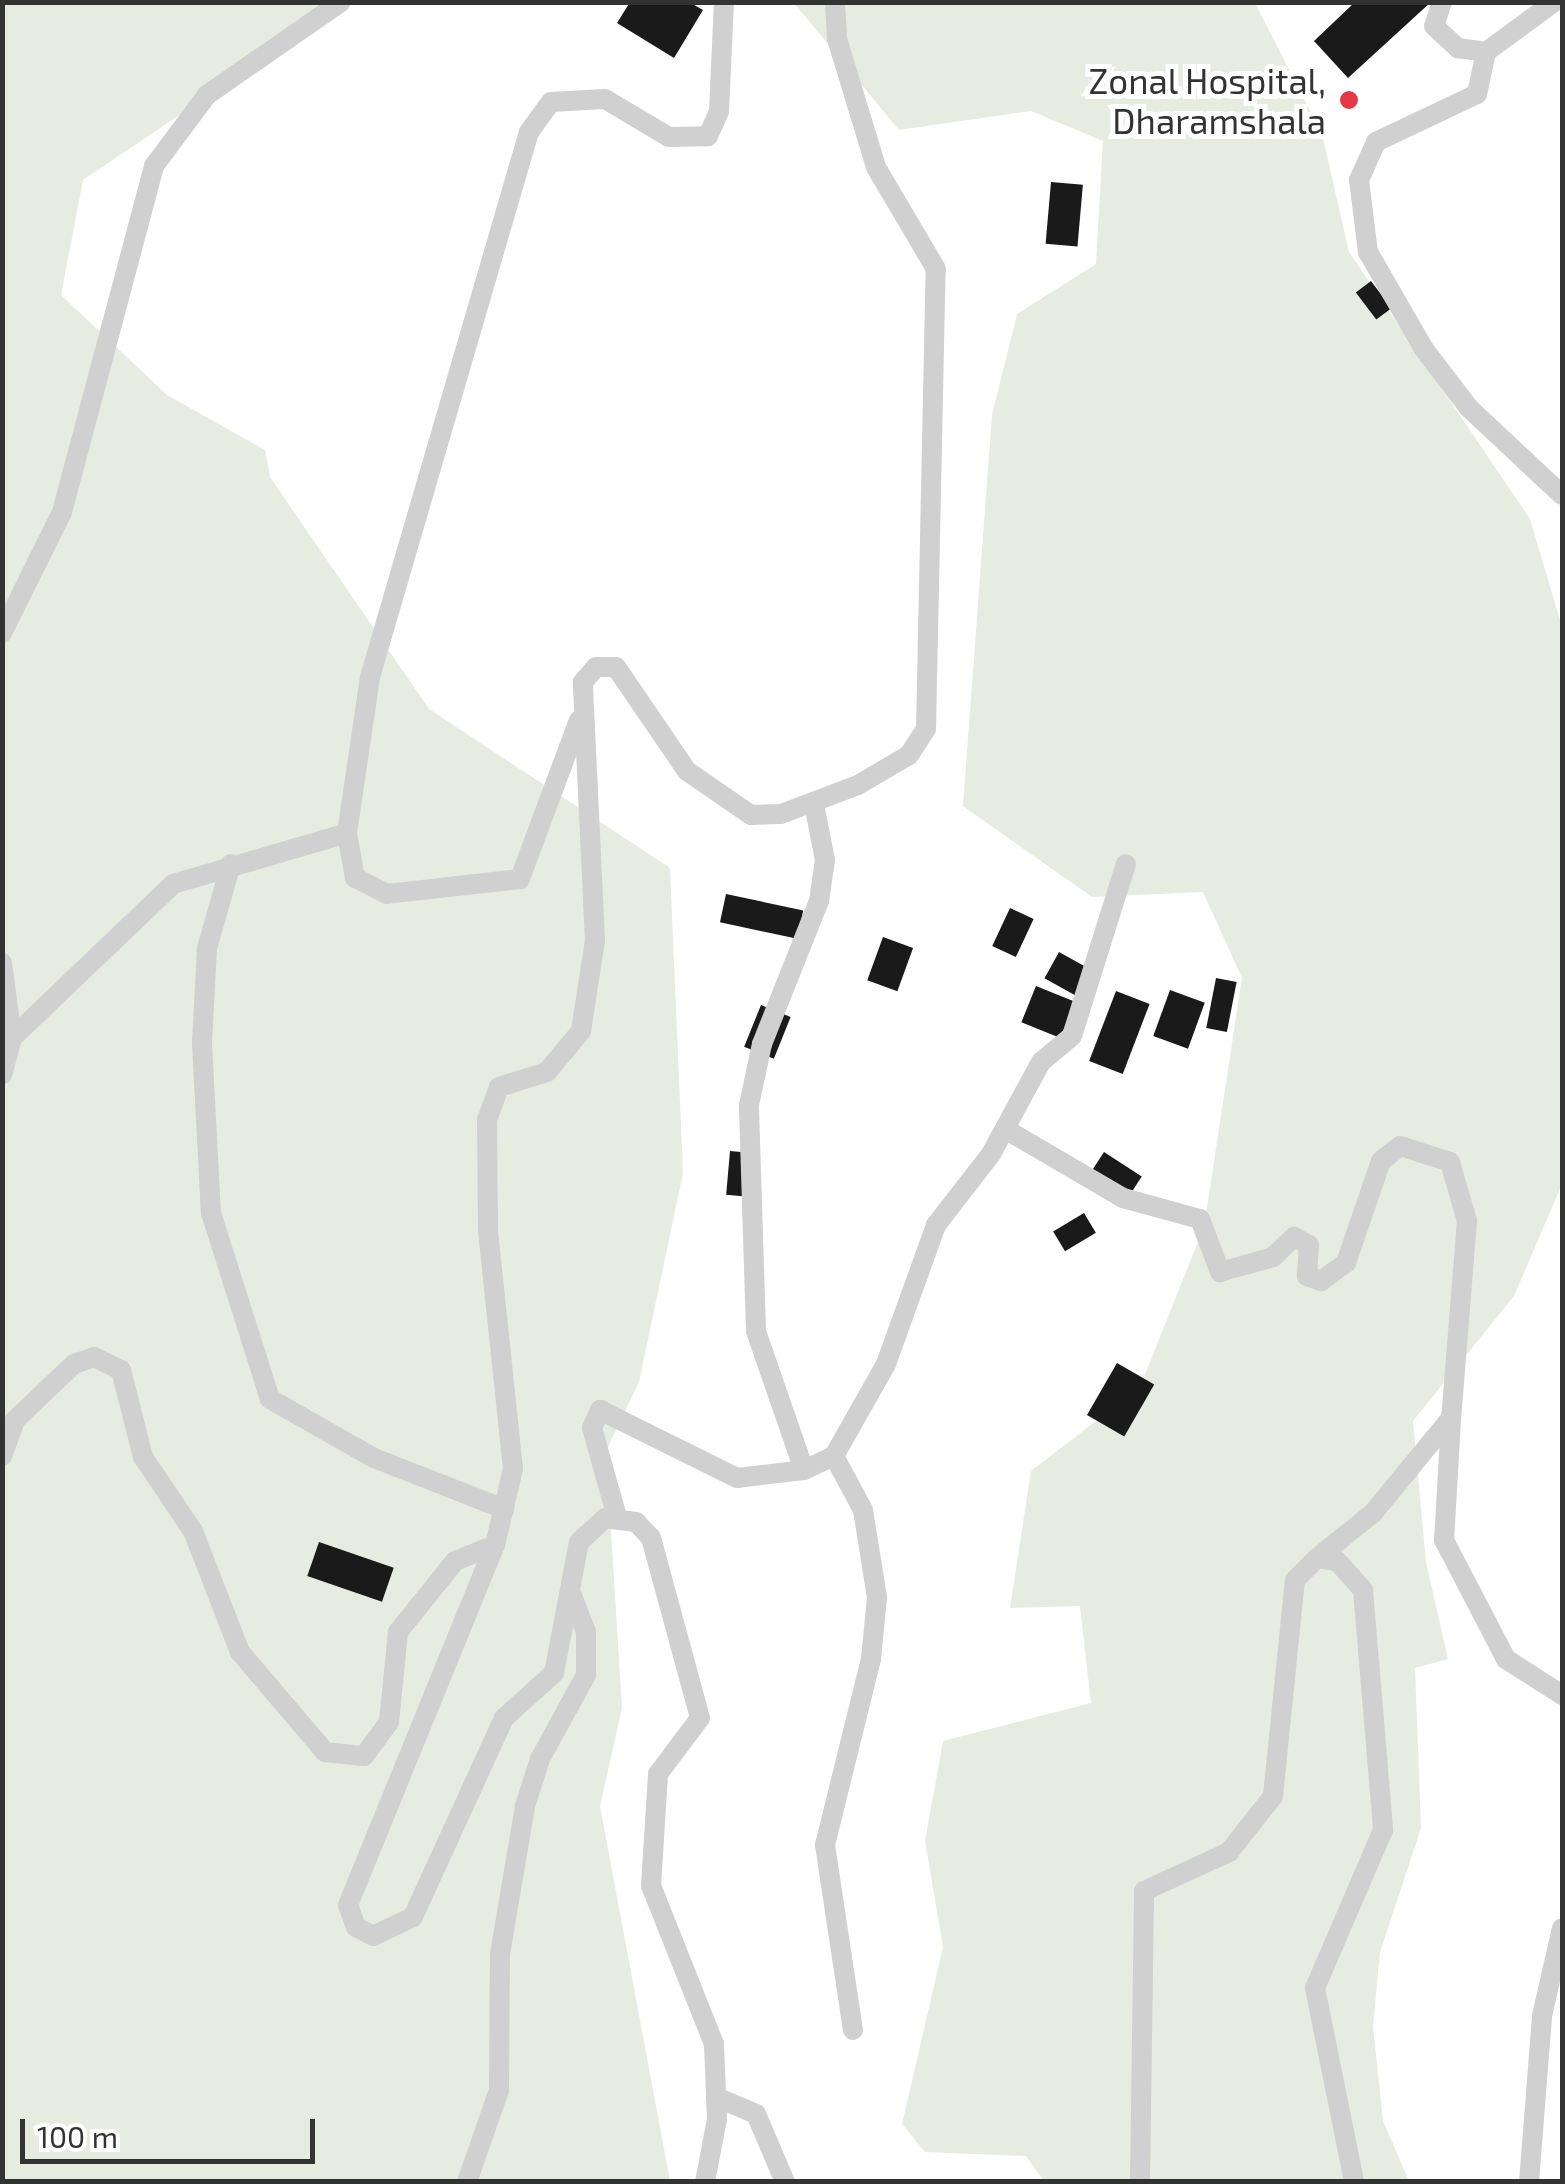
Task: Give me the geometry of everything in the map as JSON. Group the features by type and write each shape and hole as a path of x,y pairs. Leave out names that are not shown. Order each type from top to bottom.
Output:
{"street":[{"path":"2,633 62,512 154,166 208,95 341,2"},
{"path":"724,2 718,111 708,136 669,137 605,98 551,102 530,132 370,677 347,833 355,878 387,894 520,879 581,714 588,672 616,667 664,742 731,809 760,816 814,804 909,755 926,729 936,269 876,167 837,39 835,2"},
{"path":"1442,2 1434,26 1458,48 1486,52"},
{"path":"1554,2 1486,52 1478,94 1376,142 1359,180 1368,252 1424,350 1469,408 1562,495"},
{"path":"581,714 596,941 581,1031 547,1072 499,1088 488,1120 488,1230 513,1470 496,1545 350,1891 352,1920 363,1933 395,1932 419,1908 504,1718 554,1673 572,1596 579,1542 595,1523 617,1517 636,1522 650,1538 700,1718 658,1774 651,1886 714,2044 716,2097 705,2182"},
{"path":"804,1470 756,1330 750,1105 762,1044 819,901 825,860 814,804"},
{"path":"7,1038 173,884 347,833"},
{"path":"231,864 208,948 203,1024 211,1213 270,1399 374,1458 504,1510"},
{"path":"617,1517 592,1428 600,1410 737,1478 804,1470 834,1456 886,1364 936,1225 1004,1129 1041,1062 1072,1036 1126,864"},
{"path":"2,963 7,1038 2,1075"},
{"path":"1004,1129 1123,1198 1200,1218 1220,1272 1273,1258 1294,1237 1309,1245 1307,1276 1321,1281 1346,1263 1381,1161 1400,1146 1450,1162 1467,1221 1444,1540 1506,1660 1562,1695"},
{"path":"2,1456 15,1420 74,1364 94,1358 121,1370 142,1457 193,1531 240,1652 325,1752 364,1756 389,1722 398,1632 455,1560 496,1545"},
{"path":"1140,2182 1144,1891 1229,1852 1273,1796 1295,1580 1373,1513 1451,1418"},
{"path":"834,1456 863,1510 877,1596 871,1659 825,1845 853,2030"},
{"path":"1317,1558 1336,1560 1363,1590 1383,1830 1314,1988 1354,2182"},
{"path":"467,2182 499,2090 500,1954 525,1806 540,1759 586,1676 586,1632 572,1596"},
{"path":"1528,2182 1542,2016 1562,1928"},
{"path":"716,2097 756,2114 785,2182"}],"shaded area":[{"path":"3,3 346,3 83,180 61,295 167,395 265,450 270,477 429,709 670,868 683,1173 639,1382 606,1451 622,1708 600,1806 670,2181 3,2182"},
{"path":"794,3 1255,3 1322,134 1349,252 1530,519 1562,627 1562,1184 1514,1296 1413,1421 1426,1562 1448,1659 1415,1668 1421,1828 1380,1952 1373,2027 1383,2121 1409,2181 1044,2181 1026,2156 925,2152 902,2124 943,1947 925,1841 943,1741 1091,1703 1080,1606 1010,1608 1031,1471 1140,1387 1204,1227 1242,978 1203,892 1092,897 963,806 992,415 1017,314 1096,264 1103,141 1031,111 899,130"}],"building":[{"path":"630,2 689,2 703,10 674,58 617,23"},
{"path":"1355,2 1431,2 1348,78 1314,41"},
{"path":"1051,182 1083,185 1077,247 1046,244"},
{"path":"1371,281 1391,308 1376,320 1356,292"},
{"path":"726,894 803,910 797,939 720,922"},
{"path":"1010,908 1034,919 1016,957 992,946"},
{"path":"883,937 913,948 897,991 867,980"},
{"path":"1059,952 1090,969 1075,995 1044,978"},
{"path":"1216,978 1237,982 1227,1032 1206,1028"},
{"path":"1036,986 1075,1002 1060,1038 1021,1022"},
{"path":"1170,990 1205,1003 1188,1049 1153,1036"},
{"path":"1116,991 1150,1004 1123,1074 1089,1061"},
{"path":"761,1005 791,1017 774,1059 744,1047"},
{"path":"730,1151 755,1153 751,1197 726,1195"},
{"path":"1104,1152 1142,1177 1130,1195 1092,1170"},
{"path":"1084,1213 1096,1233 1065,1251 1053,1232"},
{"path":"1117,1363 1154,1384 1124,1436 1087,1415"},
{"path":"319,1542 394,1568 382,1602 307,1576"}],"place":[{"name":"Zonal Hospital, Dharamshala","path":"1349,100"}]}
